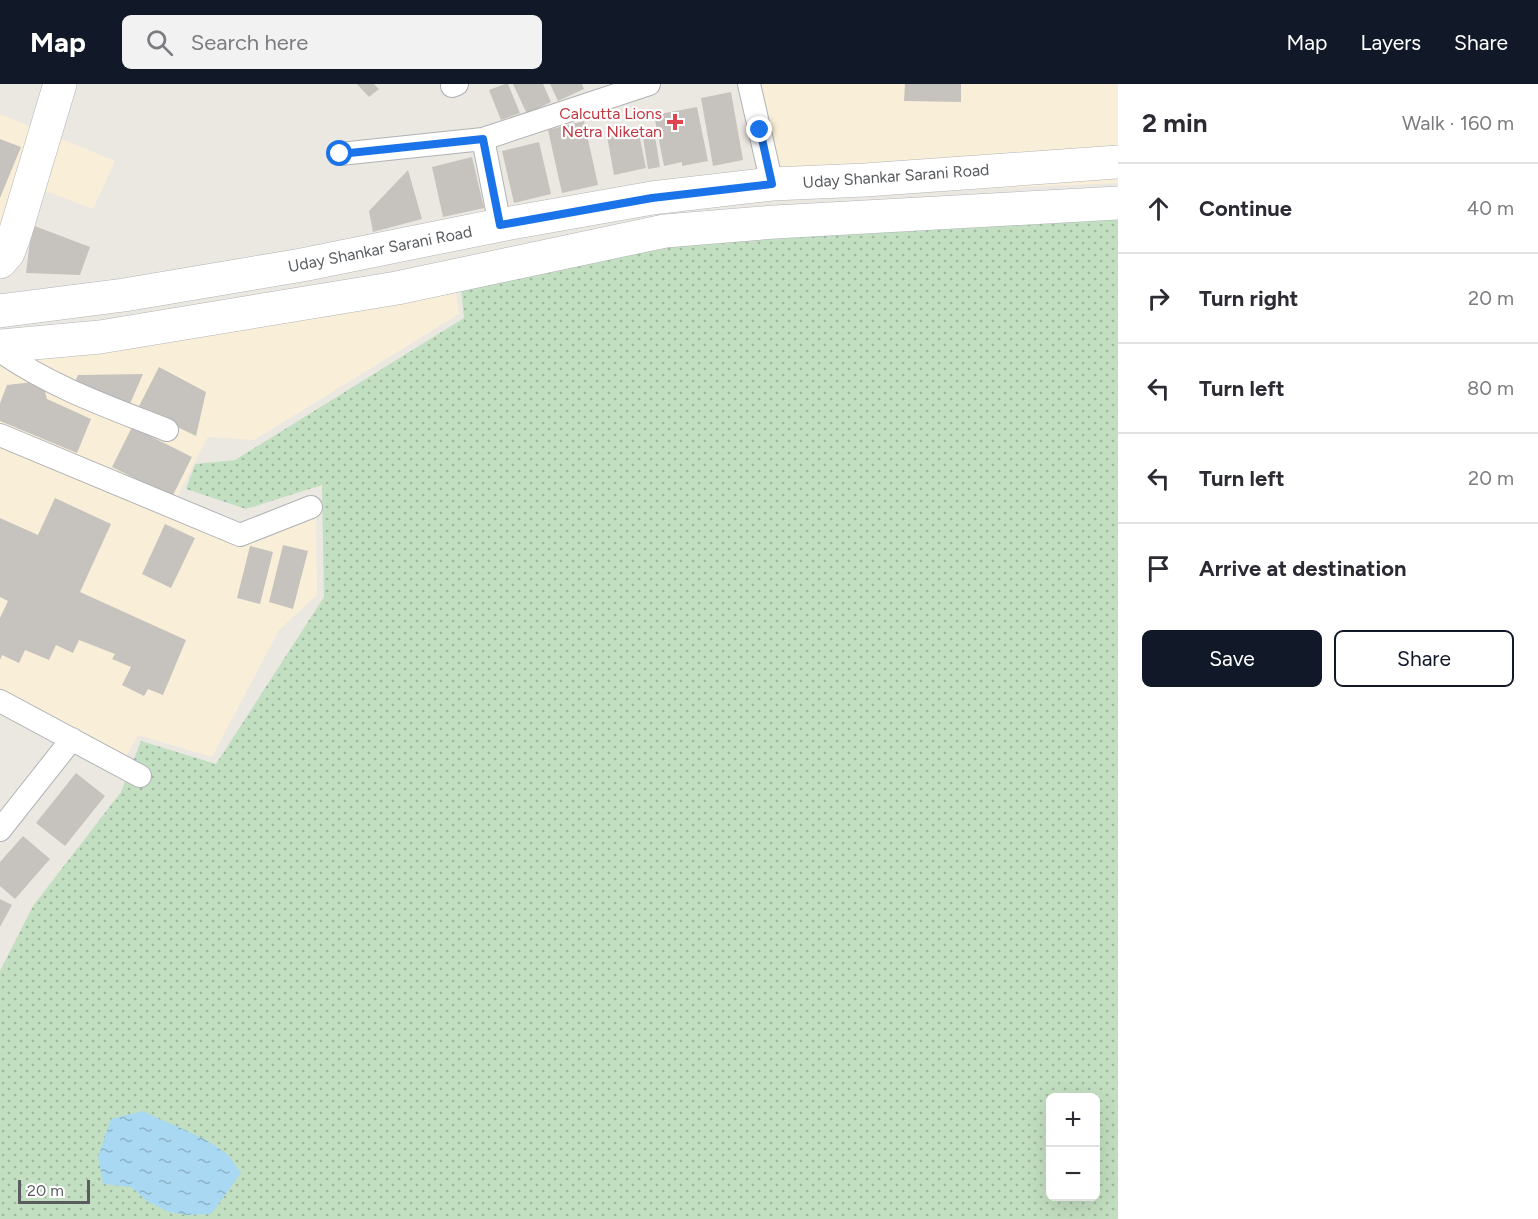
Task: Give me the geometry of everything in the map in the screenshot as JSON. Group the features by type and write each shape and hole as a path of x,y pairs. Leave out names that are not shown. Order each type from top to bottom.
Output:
{"street":[{"path":"3,262 60,84"},
{"path":"340,154 483,139 649,84"},
{"path":"749,84 772,184"},
{"path":"483,139 500,225"},
{"name":"Uday Shankar Sarani Road","path":"0,311 124,295 291,267 500,225 652,198 772,184 866,180 1118,162"},
{"path":"0,346 100,337 397,288 666,231 776,222 1118,203"},
{"path":"0,351 26,369 54,384 167,430"},
{"path":"0,435 240,536 311,507"},
{"path":"0,701 140,776"},
{"path":"0,830 72,739"}],"shaded area":[{"path":"752,84 1118,84 1118,183 777,198"},
{"path":"0,114 115,161 93,209 19,181 0,235"},
{"path":"452,265 459,314 254,440 208,437 170,510 240,543 316,515 317,595 279,630 212,757 138,735 124,761 0,694 0,338"}],"green space":[{"path":"1118,200 1118,1219 0,1219 0,971 33,906 121,792 141,741 216,764 324,597 322,485 246,509 186,489 195,464 235,460 464,318 459,267"}],"water":[{"path":"143,1111 214,1145 228,1156 241,1173 211,1214 187,1215 169,1212 147,1201 131,1187 103,1184 98,1157 111,1119"}],"building":[{"path":"357,84 374,84 379,89 369,97"},
{"path":"508,84 520,113 501,120 489,90"},
{"path":"513,84 543,84 551,102 527,114"},
{"path":"550,84 582,84 584,89 558,101"},
{"path":"905,84 961,84 961,102 904,101"},
{"path":"731,92 743,160 713,166 701,98"},
{"path":"697,107 708,161 682,166 682,162 664,166 654,115"},
{"path":"584,121 598,185 562,193 548,130"},
{"path":"638,129 646,168 614,175 607,136"},
{"path":"655,136 660,167 648,169 643,138"},
{"path":"0,139 21,147 0,198"},
{"path":"539,142 551,194 514,203 502,151"},
{"path":"472,157 484,208 443,217 432,167"},
{"path":"408,170 422,219 373,232 369,211"},
{"path":"32,225 90,247 80,275 26,273"},
{"path":"159,367 206,392 196,436 138,408"},
{"path":"143,374 129,406 75,382 78,375"},
{"path":"42,381 47,399 91,419 77,453 0,421 0,403 7,385"},
{"path":"132,427 192,457 172,497 112,467"},
{"path":"55,498 111,524 80,592 186,640 163,695 148,689 144,696 122,685 131,667 112,659 115,654 79,640 73,653 56,645 49,660 25,650 19,663 2,655 0,660 0,618 8,601 0,597 0,518 38,535"},
{"path":"165,524 195,538 171,588 142,574"},
{"path":"283,545 308,551 293,609 269,602"},
{"path":"250,546 273,552 260,604 237,598"},
{"path":"76,773 105,796 65,846 36,823"},
{"path":"23,836 50,859 15,899 0,886 0,862"},
{"path":"0,899 12,905 0,927"}],"place":[{"name":"Calcutta Lions Netra Niketan","path":"675,122"}],"route":[{"path":"340,154 483,139 500,225 652,198 772,184 760,130"}]}
